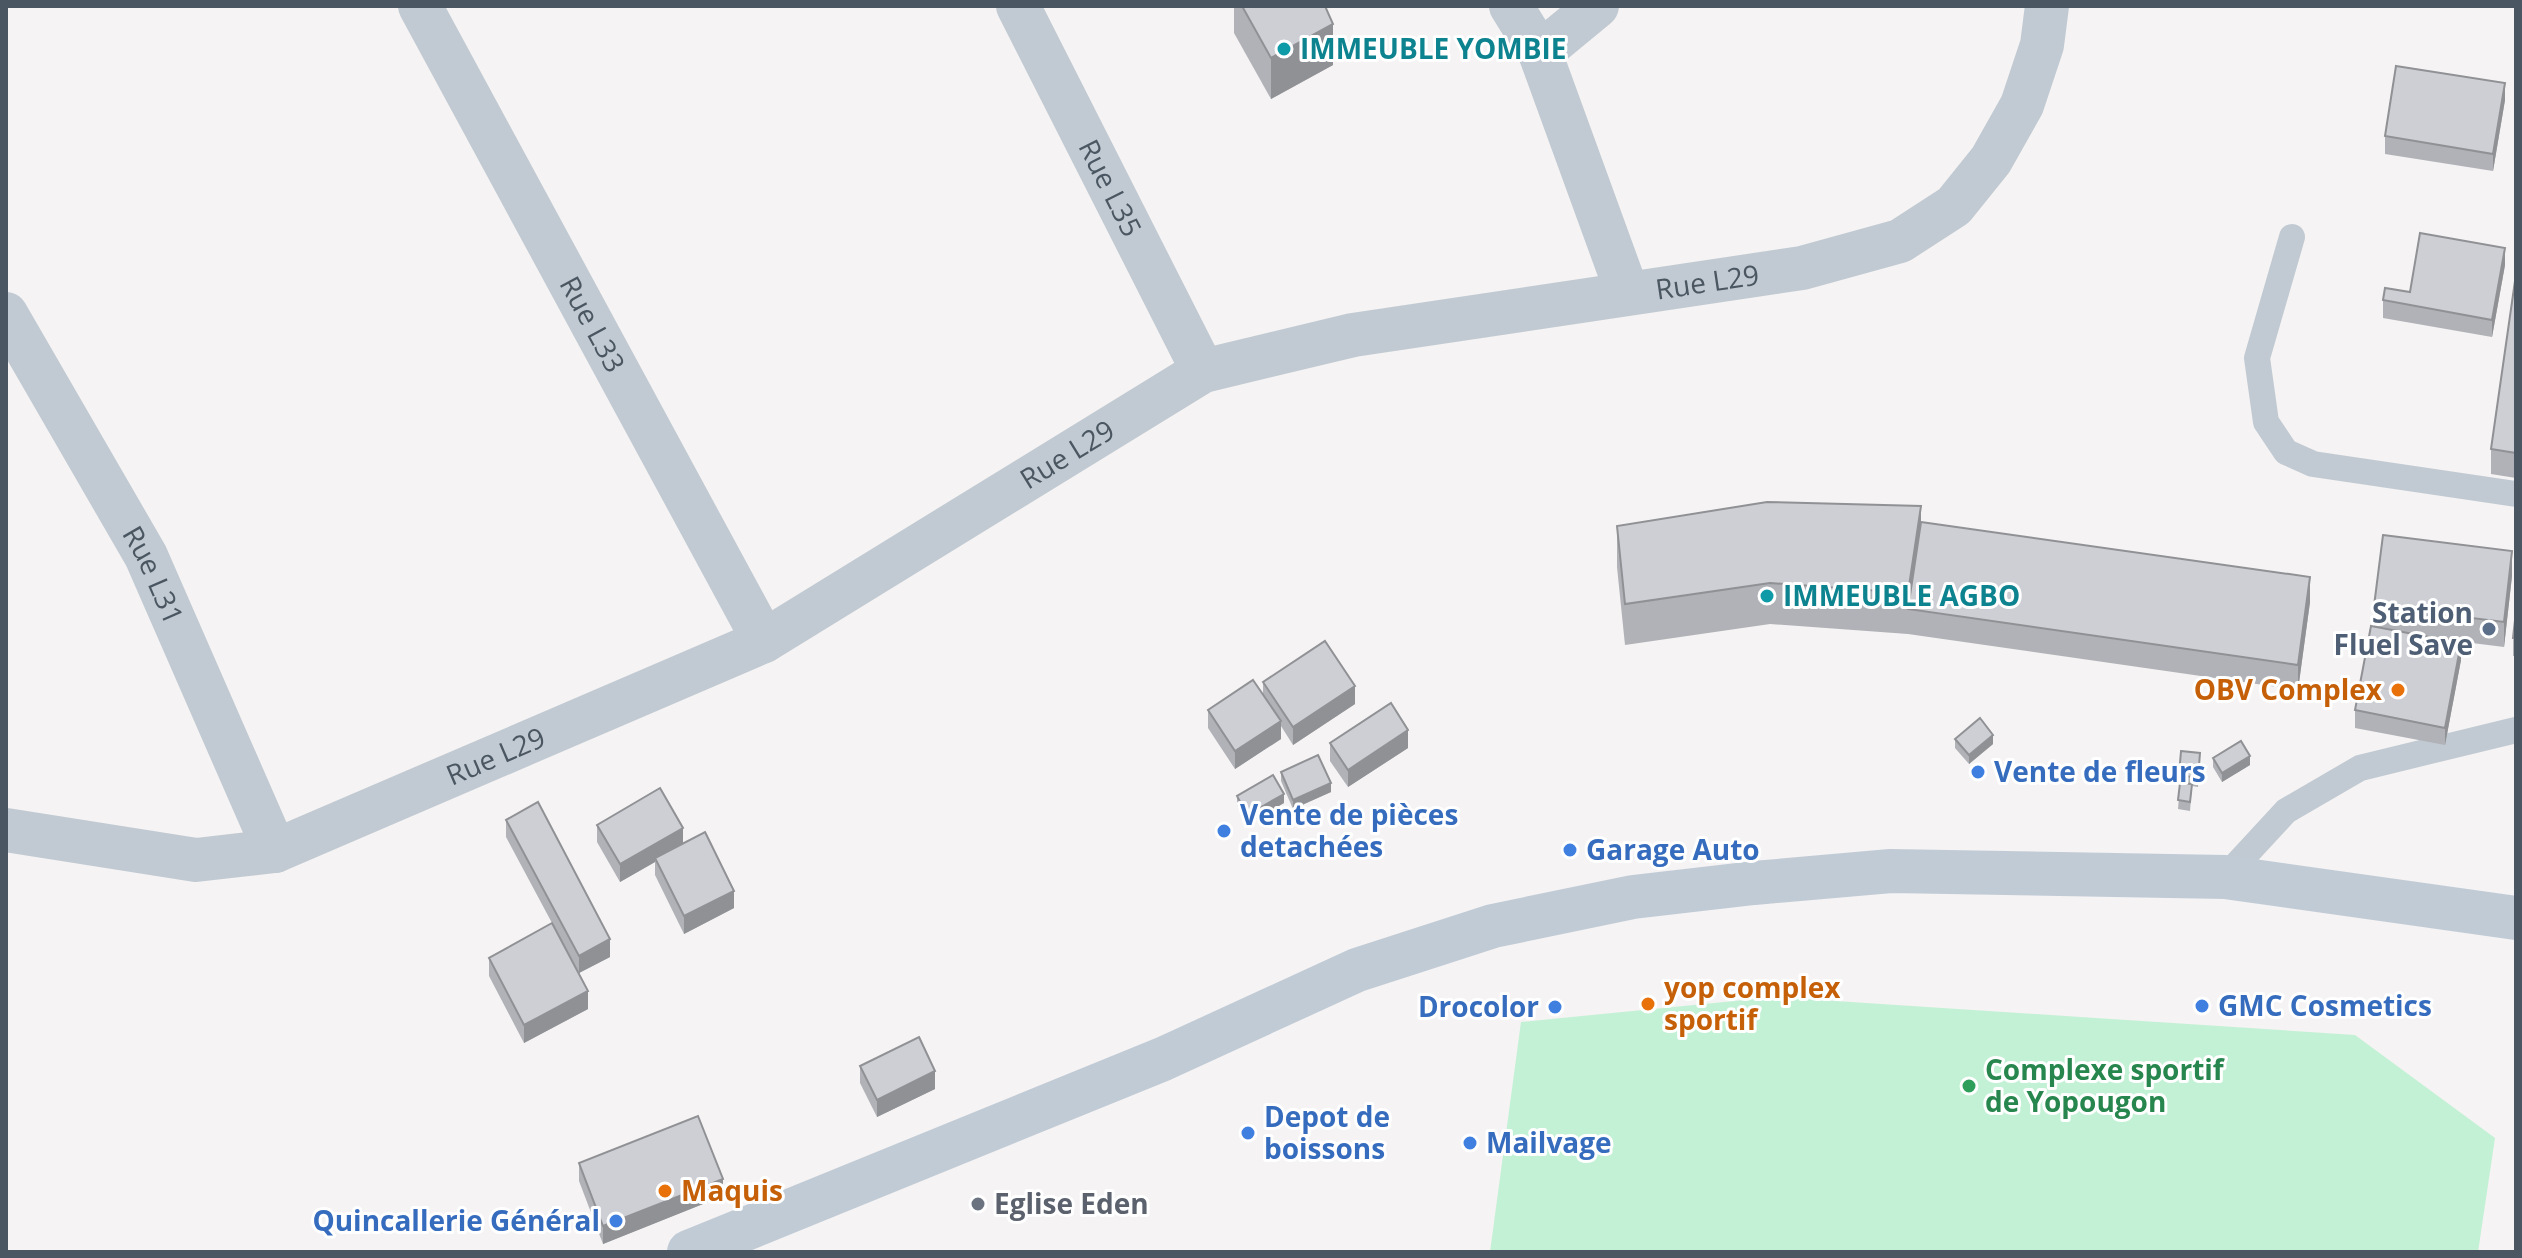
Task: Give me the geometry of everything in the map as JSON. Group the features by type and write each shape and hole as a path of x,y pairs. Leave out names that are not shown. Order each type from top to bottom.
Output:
{"main road":[{"path":"689,1252 1163,1059 1357,970 1493,926 1633,897 1891,871 2225,877 2516,918"}],"street":[{"name":"Rue L33","path":"420,6 764,641"},
{"name":"Rue L35","path":"1018,6 1203,371"},
{"path":"1511,6 1540,53 1627,292"},
{"path":"1540,53 1597,6"},
{"name":"Rue L29","path":"6,830 196,860 275,851 764,641 1203,371 1353,335 1802,268 1900,241 1954,206 1991,160 2022,105 2042,45 2047,6"},
{"name":"Rue L31","path":"6,314 146,556 275,851"}],"lane":[{"path":"2292,237 2257,358 2266,422 2286,452 2313,464 2516,494"},
{"path":"2225,877 2286,811 2360,768 2516,730"}],"green space":[{"name":"Complexe sportif de Yopougon","path":"1775,997 2355,1035 2495,1138 2478,1252 1490,1252 1521,1022"}],"building":[{"path":"1242,6 1325,6 1333,24 1271,58"},
{"path":"2396,66 2505,83 2493,154 2385,136"},
{"path":"2420,233 2505,248 2492,320 2383,300 2385,288 2410,292"},
{"path":"2516,274 2516,453 2491,449"},
{"path":"1767,502 1921,506 1908,593 1770,583 1625,604 1617,526"},
{"path":"1921,522 2310,577 2298,665 1908,609"},
{"path":"2383,535 2512,551 2504,622 2374,606"},
{"path":"2516,611 2516,638 2513,638"},
{"path":"2371,626 2461,643 2445,728 2355,710"},
{"path":"1325,641 1355,686 1293,727 1263,682"},
{"path":"1253,680 1281,721 1235,751 1208,710"},
{"path":"1391,703 1408,730 1348,770 1330,743"},
{"path":"1980,718 1993,735 1969,755 1955,739"},
{"path":"2241,741 2250,756 2222,773 2213,758"},
{"path":"2181,751 2200,753 2198,778 2179,775"},
{"path":"1318,755 1331,783 1293,800 1281,772"},
{"path":"1273,775 1284,794 1247,815 1237,796"},
{"path":"2180,783 2192,784 2190,802 2178,800"},
{"path":"660,788 683,828 620,864 597,825"},
{"path":"538,802 610,939 579,956 506,820"},
{"path":"705,832 734,891 684,916 655,858"},
{"path":"552,923 588,991 524,1025 489,958"},
{"path":"919,1037 935,1071 877,1100 860,1066"},
{"path":"698,1116 723,1179 603,1226 579,1163"}],"place":[{"name":"IMMEUBLE YOMBIE","path":"1284,49"},
{"name":"IMMEUBLE AGBO","path":"1767,596"},
{"name":"Station Fluel Save","path":"2489,629"},
{"name":"OBV Complex","path":"2398,690"},
{"name":"Vente de fleurs","path":"1978,772"},
{"name":"Vente de pièces detachées","path":"1224,831"},
{"name":"Garage Auto","path":"1570,850"},
{"name":"yop complex sportif","path":"1648,1004"},
{"name":"GMC Cosmetics","path":"2202,1006"},
{"name":"Drocolor","path":"1555,1007"},
{"name":"Complexe sportif de Yopougon","path":"1969,1086"},
{"name":"Depot de boissons","path":"1248,1133"},
{"name":"Mailvage","path":"1470,1143"},
{"name":"Maquis","path":"665,1191"},
{"name":"Eglise Eden","path":"978,1204"},
{"name":"Quincallerie Général","path":"616,1221"}]}
